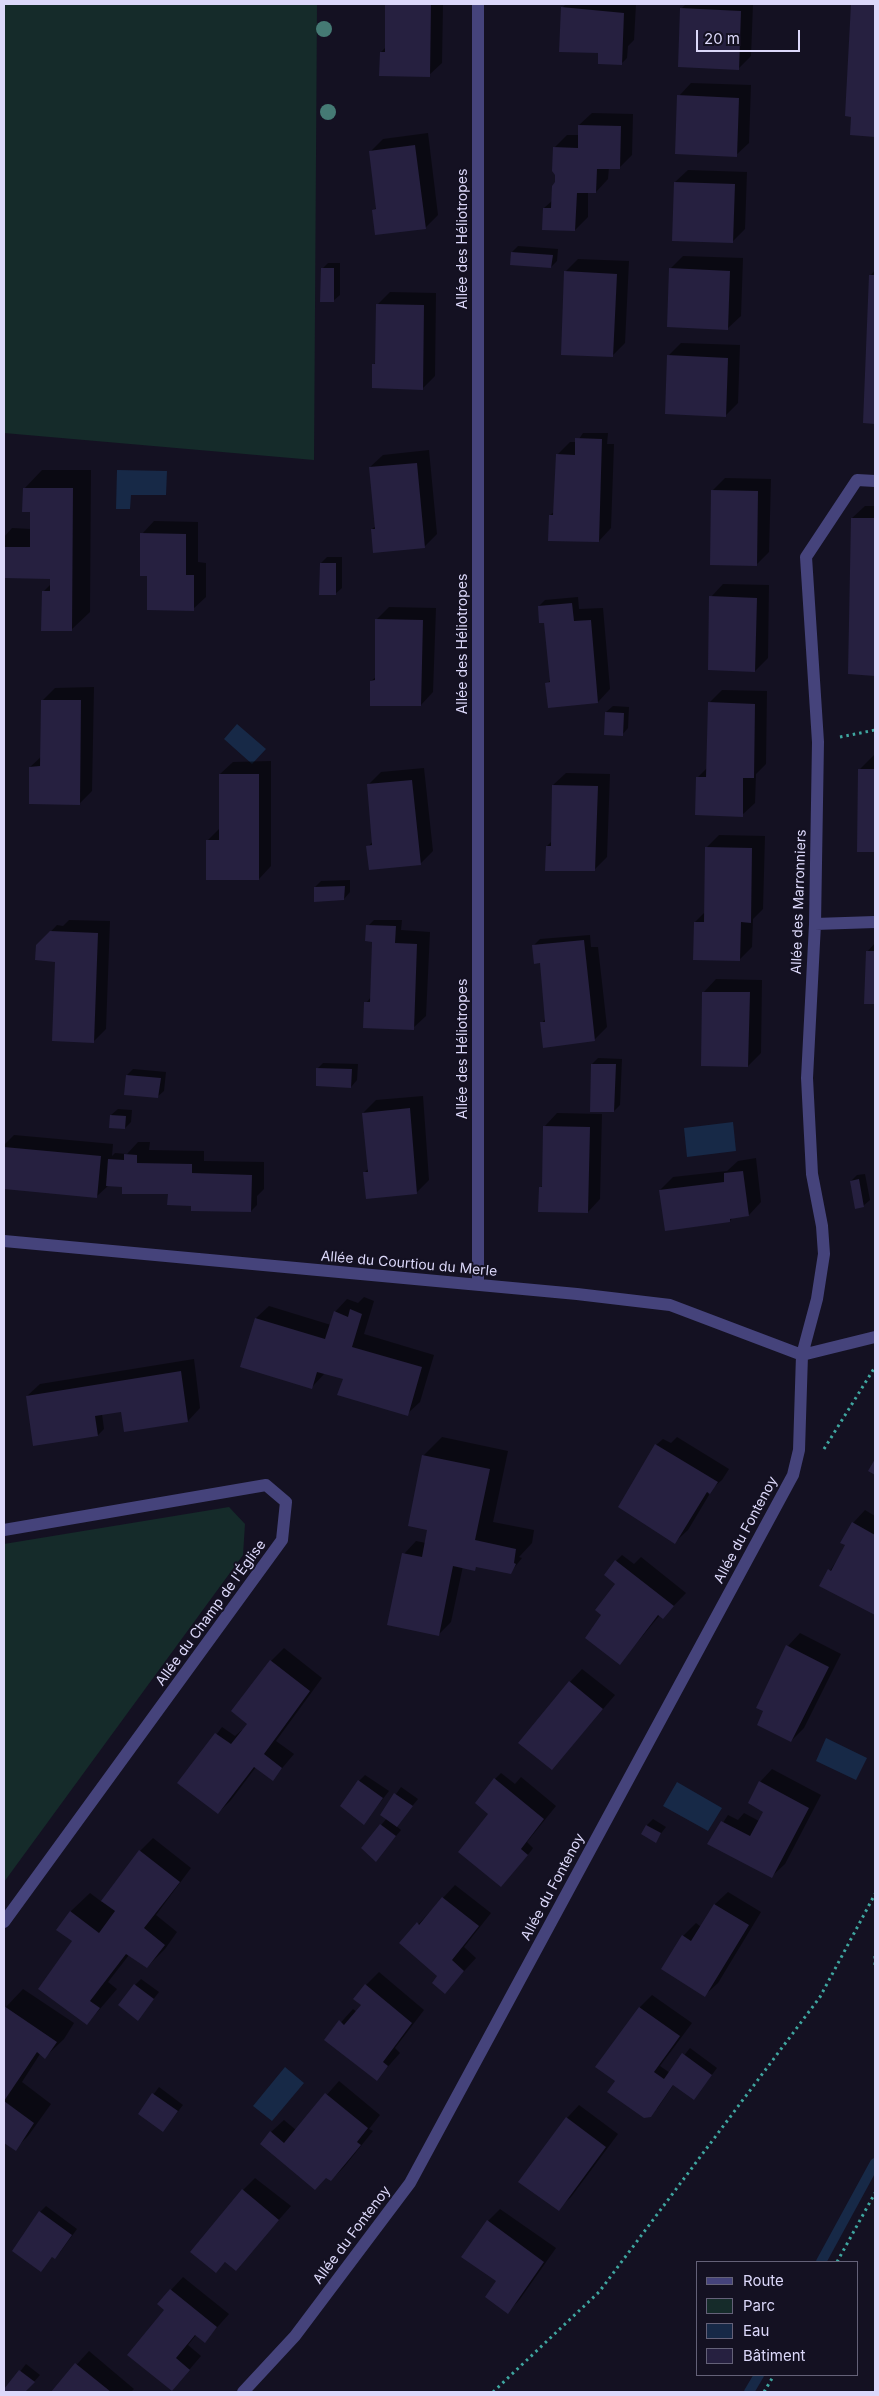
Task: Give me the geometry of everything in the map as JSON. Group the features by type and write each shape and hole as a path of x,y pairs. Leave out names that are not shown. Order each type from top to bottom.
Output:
{"street":[{"name":"Allée des Héliotropes","path":"478,4 478,1285"},
{"name":"Allée des Marronniers","path":"802,1355 817,1299 824,1254 822,1226 812,1174 807,1078 815,924 818,742 806,557 857,480 875,482"},
{"path":"815,924 875,922"},
{"name":"Allée du Courtiou du Merle","path":"4,1241 478,1285 670,1305 802,1355"},
{"path":"802,1355 875,1338"},
{"name":"Allée du Fontenoy","path":"243,2392 295,2336 410,2183 793,1475 799,1450 802,1355"},
{"name":"Allée du Champ de l'Église","path":"4,1530 266,1485 286,1502 282,1540 4,1922"}],"path":[{"path":"818,742 875,730"},
{"path":"493,2392 599,2292 820,1997 875,1894"},
{"path":"875,1956 875,1965"},
{"path":"837,2261 875,2193"},
{"path":"764,2392 773,2376"}],"green space":[{"path":"4,4 317,4 314,460 4,433"},
{"path":"229,1507 245,1524 243,1555 4,1882 4,1544"}],"water":[{"path":"117,470 167,471 166,495 131,495 130,509 116,509"},
{"path":"237,724 266,749 252,764 224,739"},
{"path":"733,1122 736,1151 687,1157 684,1128"},
{"path":"826,1738 867,1758 856,1780 816,1761"},
{"path":"677,1782 722,1808 708,1831 663,1806"},
{"path":"285,2067 304,2083 272,2121 253,2106"}],"building":[{"path":"385,4 431,4 430,77 379,76 380,52 385,52"},
{"path":"851,4 875,4 875,137 850,135 851,117 845,116"},
{"path":"561,7 624,13 622,65 598,64 598,53 559,52"},
{"path":"680,8 741,11 739,70 678,67"},
{"path":"677,95 739,98 737,157 675,154"},
{"path":"578,125 621,126 620,169 597,169 596,193 577,193 575,231 542,230 543,208 551,208 552,186 555,182 555,175 552,171 553,147 578,148"},
{"path":"415,145 426,229 375,235 372,210 376,209 369,151"},
{"path":"674,182 735,184 733,243 672,241"},
{"path":"511,252 553,255 551,268 510,265"},
{"path":"321,268 334,268 334,302 320,302"},
{"path":"669,268 730,271 728,330 667,327"},
{"path":"564,271 617,274 613,357 561,355"},
{"path":"869,275 875,275 875,424 863,423"},
{"path":"376,304 424,305 423,390 372,388 372,364 375,364"},
{"path":"667,355 728,358 726,417 665,414"},
{"path":"575,438 602,439 599,542 548,541 549,515 553,515 556,454 575,455"},
{"path":"417,463 425,548 373,553 371,529 375,529 369,467"},
{"path":"23,488 73,488 72,631 41,631 42,591 50,591 50,579 4,578 4,547 30,547 30,512 22,512"},
{"path":"711,490 758,491 757,566 710,565"},
{"path":"851,518 875,518 875,676 848,674"},
{"path":"140,533 186,534 186,575 194,575 194,611 147,610 147,576 140,576"},
{"path":"320,563 336,563 336,595 319,595"},
{"path":"709,596 757,598 755,672 708,670"},
{"path":"572,603 574,621 591,620 598,703 548,708 545,683 550,682 544,623 539,623 538,606"},
{"path":"375,619 423,620 421,706 370,706 370,681 375,680"},
{"path":"41,700 81,700 80,805 29,804 29,767 40,766"},
{"path":"708,702 755,704 754,778 743,778 743,817 695,815 696,777 706,777"},
{"path":"605,712 624,713 623,736 604,735"},
{"path":"858,769 875,769 875,852 857,852"},
{"path":"219,774 259,774 259,880 206,880 206,840 219,840"},
{"path":"412,780 421,865 369,870 366,846 372,845 367,784"},
{"path":"552,785 598,786 595,871 545,871 546,846 551,846"},
{"path":"705,847 752,848 751,923 741,922 740,961 693,960 694,922 704,922"},
{"path":"345,886 344,900 314,902 314,887"},
{"path":"366,925 396,926 395,943 417,944 414,1030 363,1028 364,1002 370,1002 372,942 365,941"},
{"path":"50,931 98,933 94,1043 52,1041 55,962 35,960 36,945"},
{"path":"584,940 595,1041 543,1048 540,1022 545,1022 540,963 534,964 532,945"},
{"path":"866,951 875,951 875,1004 864,1004"},
{"path":"702,992 750,992 748,1067 701,1066"},
{"path":"591,1064 616,1064 614,1112 590,1112"},
{"path":"316,1068 352,1069 351,1088 316,1086"},
{"path":"126,1075 161,1078 158,1098 124,1095"},
{"path":"410,1108 417,1194 366,1199 363,1172 368,1172 362,1113"},
{"path":"110,1115 126,1116 125,1129 109,1128"},
{"path":"543,1126 590,1127 588,1213 538,1212 539,1187 542,1187"},
{"path":"4,1147 101,1156 97,1198 4,1189"},
{"path":"124,1154 137,1155 137,1163 192,1164 192,1173 252,1175 251,1212 191,1211 191,1206 167,1205 168,1194 122,1194 122,1187 106,1186 108,1159 124,1160"},
{"path":"743,1171 749,1216 730,1219 730,1222 665,1231 659,1190 724,1182 724,1173"},
{"path":"859,1179 864,1207 855,1209 850,1181"},
{"path":"350,1309 362,1314 352,1347 422,1367 408,1416 337,1395 343,1379 317,1372 312,1389 240,1367 255,1318 325,1339 334,1311 348,1317"},
{"path":"181,1371 188,1422 124,1432 121,1412 95,1416 98,1436 33,1446 26,1396"},
{"path":"655,1444 718,1482 710,1494 707,1492 675,1544 618,1507"},
{"path":"422,1455 490,1469 475,1540 516,1549 514,1563 516,1564 511,1574 476,1567 475,1571 453,1566 439,1636 387,1625 402,1553 422,1557 427,1530 408,1526"},
{"path":"875,1459 875,1475 868,1471"},
{"path":"852,1522 875,1535 875,1615 819,1586 828,1569 831,1571 845,1545 840,1543"},
{"path":"615,1560 674,1606 663,1619 658,1615 620,1665 585,1638 601,1615 595,1610 615,1584 604,1575"},
{"path":"786,1645 829,1667 791,1742 757,1725 763,1711 756,1708"},
{"path":"270,1660 310,1691 264,1754 282,1768 273,1781 254,1767 218,1814 177,1783 215,1733 231,1744 247,1724 231,1711"},
{"path":"569,1681 603,1709 552,1770 518,1743"},
{"path":"494,1778 544,1819 521,1849 528,1855 501,1887 458,1852 488,1814 475,1803"},
{"path":"358,1780 383,1798 364,1825 340,1806"},
{"path":"759,1781 809,1808 772,1878 707,1844 721,1821 750,1836 763,1812 748,1803"},
{"path":"394,1793 413,1806 397,1827 380,1815"},
{"path":"380,1824 396,1836 376,1862 361,1848"},
{"path":"646,1825 661,1833 656,1843 641,1834"},
{"path":"139,1850 180,1882 144,1928 165,1945 147,1968 126,1954 90,2001 100,2008 87,2025 38,1989 72,1941 56,1930 70,1911 99,1933 115,1911 101,1901"},
{"path":"442,1897 479,1926 452,1960 464,1971 445,1994 432,1983 437,1976 399,1943 417,1922 419,1925"},
{"path":"714,1904 749,1925 705,1997 661,1969 682,1935 691,1941"},
{"path":"134,1984 154,1999 138,2021 118,2005"},
{"path":"365,1984 412,2023 383,2062 388,2066 377,2081 324,2040 339,2020 344,2025 361,2005 353,1999"},
{"path":"4,2006 57,2042 45,2059 37,2052 4,2101"},
{"path":"639,2007 680,2036 654,2072 664,2079 682,2053 712,2075 694,2100 673,2085 651,2117 644,2118 607,2092 615,2081 595,2067"},
{"path":"152,2093 178,2111 163,2132 138,2114"},
{"path":"325,2093 368,2128 357,2142 361,2145 331,2181 326,2178 315,2190 260,2144 270,2131 284,2143"},
{"path":"4,2101 34,2123 16,2151 4,2143"},
{"path":"566,2117 606,2147 559,2211 518,2182"},
{"path":"242,2189 279,2220 236,2271 225,2262 216,2273 190,2252"},
{"path":"39,2211 72,2235 55,2259 52,2257 41,2272 12,2251"},
{"path":"487,2220 544,2262 508,2314 485,2297 496,2281 461,2257"},
{"path":"170,2289 217,2327 205,2343 195,2335 176,2358 190,2370 172,2391 127,2355 164,2310 157,2304"},
{"path":"75,2363 111,2392 51,2392"},
{"path":"19,2370 35,2382 25,2392 4,2392 4,2389"}],"waterway":[{"path":"822,2261 875,2163"},
{"path":"749,2392 758,2376"}]}
